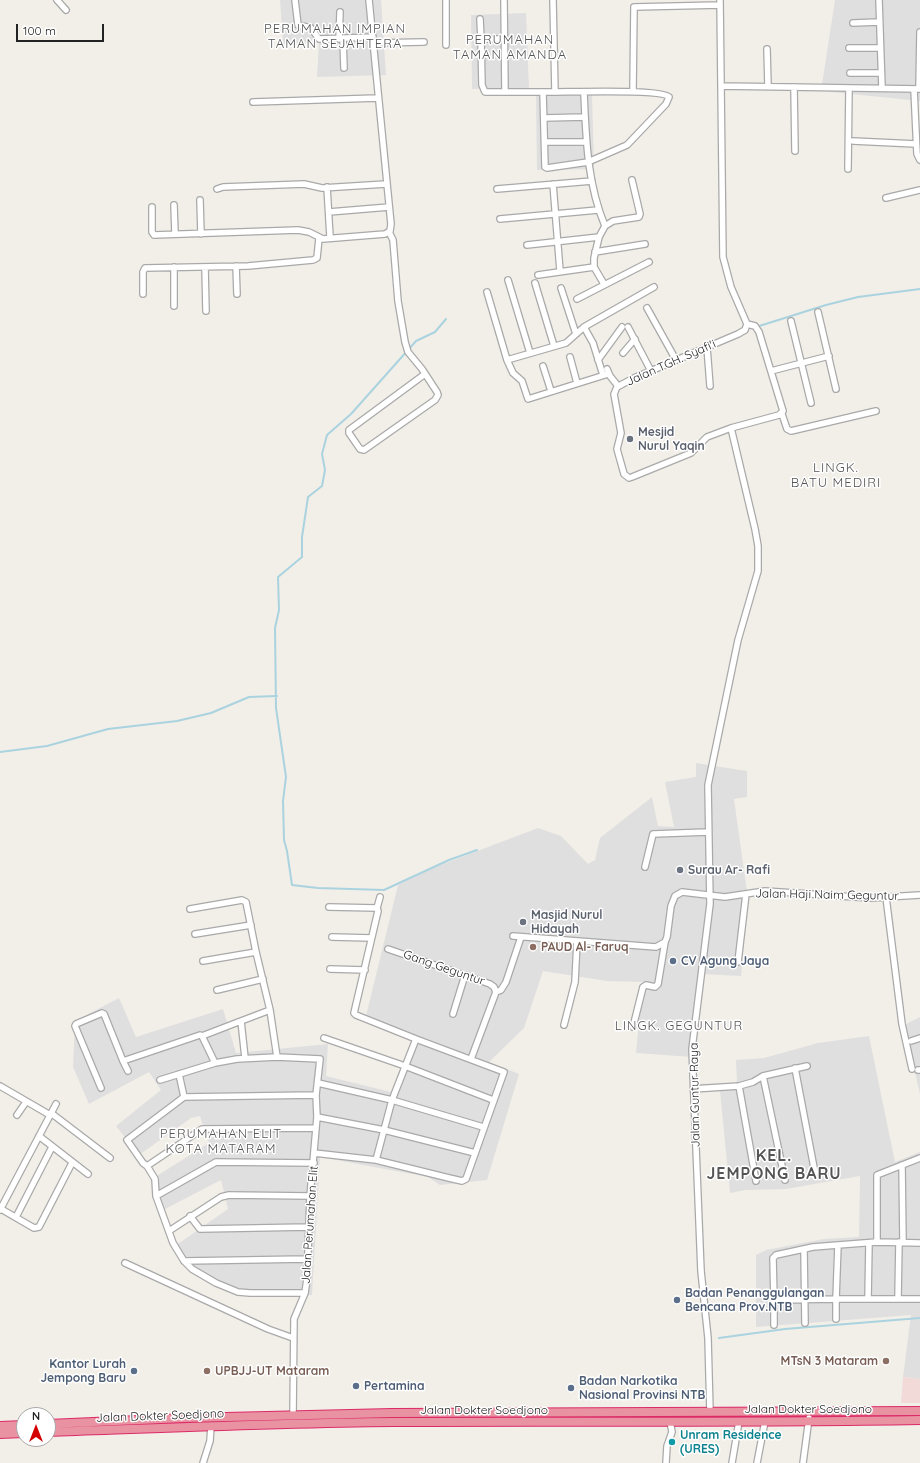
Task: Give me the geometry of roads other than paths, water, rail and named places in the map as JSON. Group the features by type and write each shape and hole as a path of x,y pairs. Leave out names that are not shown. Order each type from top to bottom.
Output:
{"highway":[{"name":"Jalan Dokter Soedjono","path":"56,1424 392,1413 920,1411"},
{"path":"670,1412 670,1421"},
{"path":"392,1413 392,1422"},
{"name":"Jalan Dokter Soedjono","path":"56,1432 210,1426 392,1422 670,1421 808,1424 920,1420"},
{"path":"0,1426 16,1425"},
{"path":"0,1434 16,1433"}],"street":[{"path":"57,0 66,10"},
{"path":"295,0 298,26 310,28 320,40 341,39 424,42"},
{"path":"152,207 153,234 212,234 298,230 309,232 318,238 329,238 385,234 389,232 392,226 386,184 369,0"},
{"path":"446,0 446,45"},
{"path":"504,0 506,92"},
{"path":"553,0 555,92"},
{"path":"633,92 634,0"},
{"path":"879,0 882,88"},
{"path":"634,7 720,2 723,258 726,271 747,324 756,328 783,408 782,414 787,429 791,431 876,411"},
{"path":"340,12 344,68"},
{"path":"480,19 482,88 486,93 506,92 543,92 555,92 584,93 633,92 664,94 669,97 666,104 631,142 588,162 546,168 543,92"},
{"path":"853,23 879,22"},
{"path":"920,32 916,144 917,154 920,160"},
{"path":"481,39 504,39"},
{"path":"849,48 880,48"},
{"path":"767,49 768,86"},
{"path":"850,73 881,73"},
{"path":"721,86 918,89"},
{"path":"794,87 794,151"},
{"path":"848,169 849,88"},
{"path":"584,93 588,162 598,210 605,226"},
{"path":"253,102 378,98"},
{"path":"544,118 585,117"},
{"path":"853,141 916,144"},
{"path":"545,142 586,142"},
{"path":"604,284 594,267 595,252 599,237 605,226 613,222 639,217 640,214 632,180"},
{"path":"497,189 592,182"},
{"path":"217,189 223,187 304,184 327,187 386,184"},
{"path":"553,184 559,242 560,271"},
{"path":"327,187 329,238"},
{"path":"886,198 920,190"},
{"path":"200,200 201,234"},
{"path":"174,205 175,234"},
{"path":"329,212 389,208"},
{"path":"500,219 598,210"},
{"path":"389,232 393,240 398,301 405,342 408,352 426,374 437,392 437,397 364,450 360,450 349,433 349,430 426,374"},
{"path":"527,245 599,237"},
{"path":"143,294 143,272 145,268 236,266 316,259 318,238"},
{"path":"595,252 645,244"},
{"path":"577,299 649,262"},
{"path":"236,266 236,294"},
{"path":"174,267 174,306"},
{"path":"205,267 206,311"},
{"path":"538,275 594,267"},
{"path":"508,280 530,353"},
{"path":"535,283 554,346"},
{"path":"507,360 566,343 584,327 654,287"},
{"path":"561,288 576,334"},
{"path":"487,292 507,360 513,373 522,381 528,398 606,373"},
{"path":"648,308 676,360"},
{"path":"818,312 836,389"},
{"path":"791,321 811,403"},
{"name":"Jalan TGH. Syafi'i","path":"731,428 707,437 691,453 628,478 624,474 617,451 621,429 614,394 618,386 741,332 746,329 747,324"},
{"path":"584,327 593,342 598,360 606,373 618,386"},
{"path":"598,360 625,327 635,339 651,371"},
{"path":"623,353 635,339"},
{"path":"707,347 710,386"},
{"path":"771,371 829,356"},
{"path":"570,357 577,383"},
{"path":"543,366 551,391"},
{"path":"731,428 782,414"},
{"name":"Jalan Guntur Raya","path":"710,1412 708,1340 701,1271 691,1058 710,892 708,785 738,641 758,571 757,544 731,428"},
{"path":"645,867 653,834 708,832"},
{"path":"633,1027 643,987 646,985 655,987 658,984 671,906 675,896 684,892 710,892"},
{"name":"Jalan Haji Naim Geguntur","path":"710,892 735,896 781,892 886,898 920,895"},
{"path":"738,962 746,894"},
{"path":"380,897 354,1008 356,1015 415,1039 472,1059 496,992 501,990 506,982 521,937"},
{"path":"886,898 903,1026 917,1070"},
{"path":"190,909 242,900 247,904 256,952 270,1010 277,1057"},
{"path":"329,907 377,909"},
{"path":"195,934 251,925"},
{"path":"512,936 656,947 665,942"},
{"path":"332,937 371,938"},
{"path":"564,1025 575,982 577,941"},
{"name":"Gang Geguntur","path":"388,949 493,985 496,992"},
{"path":"203,961 256,952"},
{"path":"330,969 364,970"},
{"path":"453,1014 465,975"},
{"path":"217,990 263,979"},
{"path":"123,1061 197,1036 202,1036 270,1010"},
{"path":"101,1088 75,1029 76,1024 103,1013 128,1071"},
{"path":"241,1021 245,1058"},
{"path":"202,1036 215,1063"},
{"path":"324,1038 405,1066 493,1100"},
{"path":"911,1041 920,1038"},
{"path":"376,1160 392,1100 415,1039"},
{"name":"Jalan Perumahan Elit","path":"293,1415 294,1319 305,1293 310,1196 317,1117 316,1094 320,1051"},
{"path":"160,1080 215,1063 245,1058 319,1058"},
{"name":"Jalan Perumahan Elit","path":"314,1153 376,1160 462,1180 467,1177 483,1127 504,1075 503,1072 472,1059"},
{"path":"693,1089 739,1086 753,1082 763,1076 807,1066"},
{"path":"795,1068 815,1173"},
{"path":"178,1074 184,1097"},
{"path":"763,1076 785,1180"},
{"path":"318,1083 392,1100 483,1127"},
{"path":"0,1086 26,1102 51,1114 110,1158"},
{"path":"739,1086 756,1181"},
{"path":"305,1293 238,1292 216,1283 192,1269 184,1261 169,1231 156,1196 155,1179 147,1166 127,1142 127,1138 184,1097 316,1094"},
{"path":"17,1115 26,1102"},
{"path":"56,1104 0,1209 34,1228 39,1227 72,1163"},
{"path":"317,1117 384,1130 475,1153"},
{"path":"147,1166 202,1129 316,1128"},
{"path":"39,1136 88,1174"},
{"path":"16,1217 52,1147"},
{"path":"877,1242 877,1177 879,1174 920,1158"},
{"path":"156,1196 216,1162 314,1163"},
{"path":"898,1298 901,1242 902,1165"},
{"path":"169,1231 221,1197 229,1195 310,1196"},
{"path":"190,1216 200,1229 309,1227"},
{"path":"774,1325 774,1258 776,1255 804,1249 838,1245 877,1242 920,1243"},
{"path":"868,1299 869,1243"},
{"path":"836,1319 838,1245"},
{"path":"804,1249 805,1323"},
{"path":"184,1261 307,1259"},
{"path":"125,1263 268,1329 293,1338"},
{"path":"774,1300 920,1299"},
{"path":"803,1463 809,1412"},
{"path":"666,1463 667,1446 672,1432 670,1421"},
{"path":"732,1463 739,1423"},
{"path":"757,1463 764,1424"},
{"path":"203,1463 209,1446 210,1426"}],"waterway":[{"path":"756,327 826,305 858,297 920,289"},
{"path":"446,319 435,332 416,341 351,414 327,435 322,454 325,470 322,486 308,497 302,537 302,557 278,577 279,610 275,628 276,708 286,777 283,801 284,840 292,885 318,888 384,890 449,860 477,850"},
{"path":"0,752 47,746 108,729 177,721 211,713 249,697 277,696"},
{"path":"719,1338 785,1329 920,1318"}],"place":[{"name":"Mesjid Nurul Yaqin","path":"630,439"},
{"name":"Surau Ar- Rafi","path":"680,870"},
{"name":"Masjid Nurul Hidayah","path":"523,922"},
{"name":"PAUD Al- Faruq","path":"533,947"},
{"name":"CV Agung Jaya","path":"673,961"},
{"name":"Badan Penanggulangan Bencana Prov.NTB","path":"677,1300"},
{"name":"MTsN 3 Mataram","path":"886,1361"},
{"name":"Kantor Lurah Jempong Baru","path":"134,1371"},
{"name":"UPBJJ-UT Mataram","path":"207,1371"},
{"name":"Pertamina","path":"356,1386"},
{"name":"Badan Narkotika Nasional Provinsi NTB","path":"571,1388"},
{"name":"Unram Residence (URES)","path":"672,1442"}],"district":[{"name":"PERUMAHAN IMPIAN TAMAN SEJAHTERA","path":"335,36"},
{"name":"PERUMAHAN TAMAN AMANDA","path":"510,48"},
{"name":"LINGK. BATU MEDIRI","path":"836,476"},
{"name":"LINGK. GEGUNTUR","path":"679,1026"},
{"name":"PERUMAHAN ELIT KOTA MATARAM","path":"221,1142"},
{"name":"KEL. JEMPONG BARU","path":"774,1165"}]}
